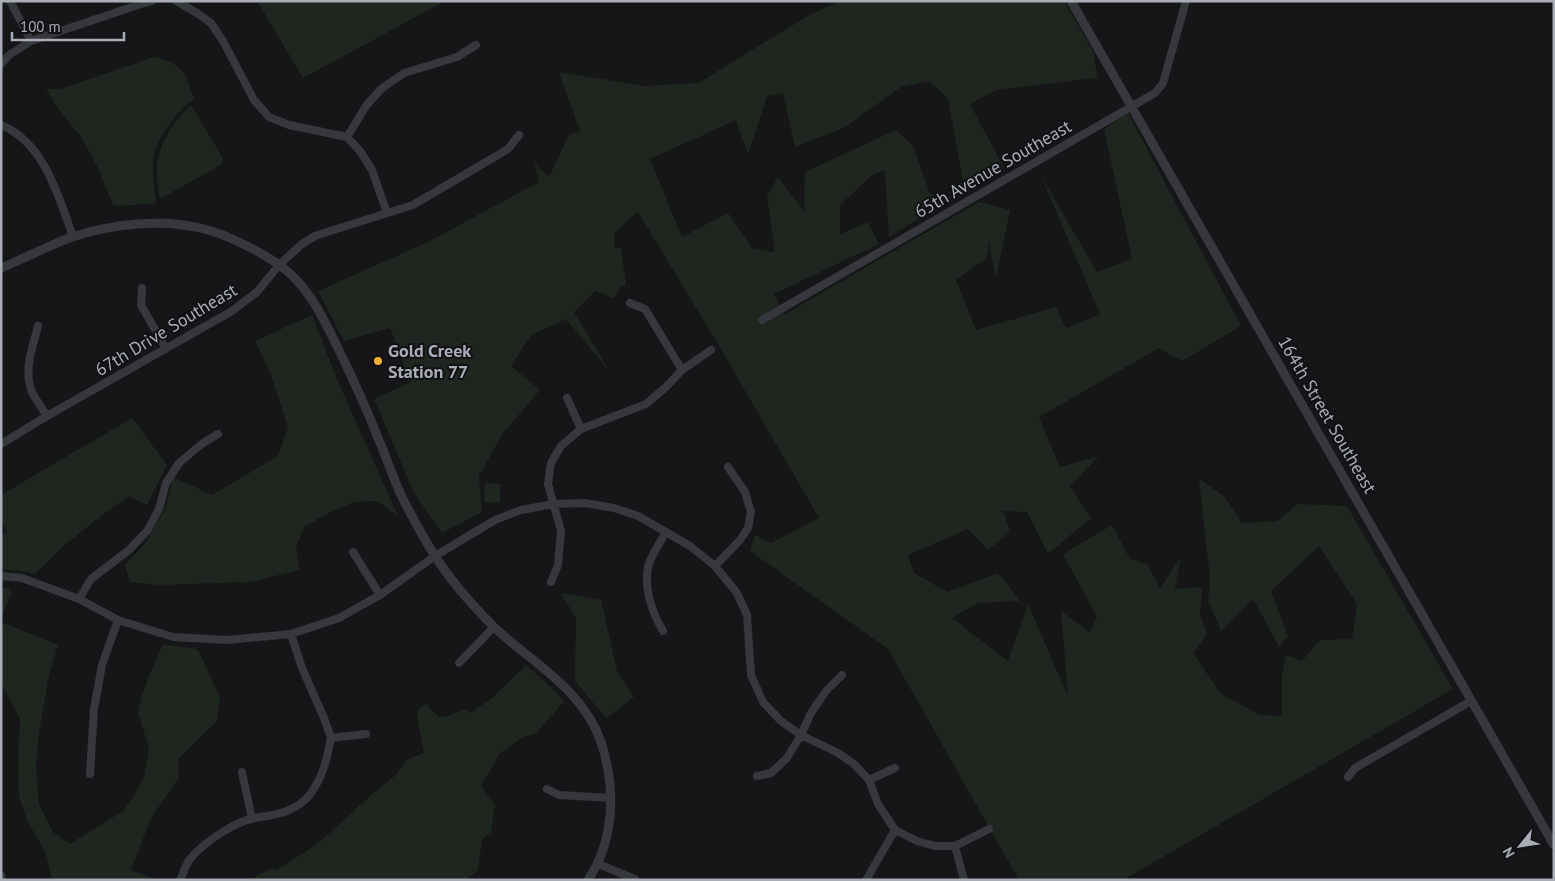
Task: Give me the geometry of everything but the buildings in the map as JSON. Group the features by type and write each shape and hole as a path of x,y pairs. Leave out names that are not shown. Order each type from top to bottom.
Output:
{"street":[{"path":"10,1 31,41"},
{"path":"1,64 9,55 31,41 152,1"},
{"path":"176,1 197,12 211,23 254,100 269,117 289,125 347,137 360,151 372,170 387,213"},
{"name":"164th Street Southeast","path":"1071,1 1554,845"},
{"name":"65th Avenue Southeast","path":"762,320 1155,93 1162,83 1186,1"},
{"path":"347,137 366,106 381,88 404,73 457,57 476,45"},
{"path":"1,125 24,138 38,154 62,205 73,237"},
{"name":"67th Drive Southeast","path":"1,444 232,311 257,292 279,265 314,236 413,205 508,149 519,135"},
{"path":"1,268 73,237 120,226 164,223 204,229 239,242 279,265 302,285 323,317 355,381 402,496 436,556 459,590 494,628 570,692 593,724 608,771 612,798 606,840 598,864 588,880"},
{"path":"142,288 141,305 166,349"},
{"path":"630,303 645,309 682,370"},
{"path":"38,326 28,365 28,378 32,392 47,416"},
{"path":"551,582 558,565 561,531 548,484 551,463 561,446 581,429 646,404 682,370 711,350"},
{"path":"567,398 581,429"},
{"path":"80,599 91,578 129,550 148,530 159,509 166,483 178,463 203,443 218,434"},
{"path":"715,566 740,540 748,528 751,512 745,492 728,467"},
{"path":"1,576 22,578 80,599 118,620 173,637 226,640 291,634 339,618 380,595 436,556 495,520 521,510 553,504 585,504 614,508 638,516 666,532 690,546 715,566 737,593 747,615 751,675 763,702 781,721 801,736 838,753 854,764 869,780 878,804 895,830 917,841 935,846 954,846 989,829"},
{"path":"663,631 654,615 647,589 648,566 666,532"},
{"path":"353,552 380,595"},
{"path":"90,774 94,709 102,665 118,620"},
{"path":"459,663 494,628"},
{"path":"180,880 190,859 213,838 228,828 252,819 288,811 306,798 317,784 326,763 331,738 302,668 291,634"},
{"path":"757,776 771,773 787,758 801,736 811,713 826,691 842,675"},
{"path":"1348,777 1355,768 1471,701"},
{"path":"331,738 366,734"},
{"path":"869,780 895,768"},
{"path":"242,772 252,819"},
{"path":"547,789 559,796 612,798"},
{"path":"866,880 895,830"},
{"path":"954,846 964,880"},
{"path":"598,864 635,879"},
{"path":"1,876 2,880"}],"shaded area":[{"path":"257,1 445,1 303,78"},
{"path":"839,1 1064,1 1094,53 1097,78 996,90 970,104 1004,168 965,192 948,99 930,81 901,87 844,128 795,147 783,93 767,96 748,155 736,120 650,159 682,237 728,213 752,248 775,252 767,196 778,177 804,211 805,172 896,130 913,146 930,194 954,197 889,237 885,170 872,175 840,205 840,234 868,222 879,244 774,294 785,314 979,202 1010,210 996,278 989,242 987,258 956,280 976,330 1056,307 1066,328 1100,314 1041,176 1097,272 1132,259 1104,129 1128,113 1241,326 1182,361 1159,348 1039,417 1060,467 1099,456 1070,486 1091,518 1048,554 1027,512 1003,511 1010,532 988,550 968,529 908,555 914,573 947,592 998,573 1020,601 978,603 952,618 1008,661 1028,604 1068,696 1061,611 1090,633 1097,617 1063,554 1112,525 1130,559 1147,564 1160,588 1181,557 1175,589 1202,587 1200,614 1207,634 1193,653 1221,694 1260,715 1282,716 1282,675 1286,655 1302,661 1320,640 1352,639 1357,604 1319,546 1271,591 1288,636 1279,647 1253,599 1221,631 1208,601 1210,578 1199,479 1224,496 1242,523 1277,521 1298,504 1347,506 1453,689 1123,880 1019,880 888,649 750,551 755,535 771,543 819,518 715,339 638,212 615,233 614,246 621,248 626,285 621,287 614,298 595,291 574,312 610,372 566,319 531,335 511,366 540,390 503,433 479,476 482,512 442,533 414,493 374,399 411,382 390,328 344,341 318,291 430,241 539,182 534,162 549,177 569,135 580,131 559,72 644,86 698,83 808,16"},
{"path":"154,57 172,62 185,74 194,99 173,119 157,146 153,164 156,203 113,205 97,166 82,138 57,107 46,89 60,89"},
{"path":"191,105 223,158 221,165 160,199 157,171 161,148 166,136 181,115"},
{"path":"312,315 336,377 398,516 377,501 354,502 330,512 304,527 296,547 299,570 251,582 160,585 130,582 125,565 147,541 166,507 173,477 212,495 278,456 288,427 270,372 255,341"},
{"path":"132,418 167,465 147,505 129,496 59,550 35,574 1,569 1,536 7,531 1,521 1,495"},
{"path":"485,483 500,484 500,503 484,502"},
{"path":"1,588 8,588 12,592 1,618"},
{"path":"563,593 601,600 617,671 634,697 606,718 575,681 576,617 562,596"},
{"path":"1,622 58,645 49,675 39,733 36,765 39,804 53,832 70,844 123,811 133,798 144,777 149,748 138,713 150,673 163,644 197,649 220,697 217,721 179,758 178,779 151,818 131,870 157,880 52,880 46,854 27,820 19,796 20,719 1,683"},
{"path":"526,665 554,690 564,702 535,734 523,737 500,753 481,786 495,804 491,832 482,840 478,870 466,880 250,880 272,868 277,870 320,842 373,793 396,775 406,760 424,753 417,718 418,709 426,704 438,716 444,717 465,710 470,713 492,698"}],"place":[{"name":"Gold Creek Station 77","path":"378,361"}]}
